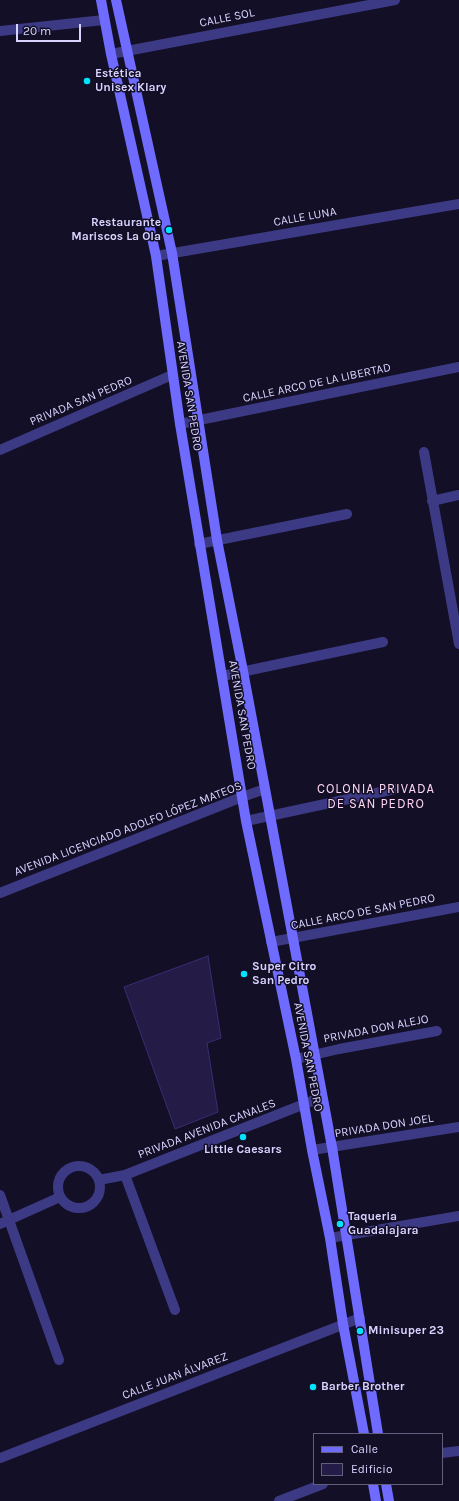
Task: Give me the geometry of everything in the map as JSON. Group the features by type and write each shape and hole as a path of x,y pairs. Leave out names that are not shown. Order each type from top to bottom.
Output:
{"main road":[{"name":"AVENIDA SAN PEDRO","path":"101,0 111,54 156,256 172,375 246,821 296,1059 312,1150 330,1238 343,1324 364,1433"},
{"name":"AVENIDA SAN PEDRO","path":"116,0 172,253 217,540 332,1147 378,1433"},
{"path":"373,1485 376,1501"},
{"path":"386,1485 389,1501"}],"street":[{"name":"CALLE SOL","path":"111,54 395,0"},
{"path":"0,31 104,20"},
{"name":"CALLE LUNA","path":"156,256 459,204"},
{"name":"CALLE ARCO DE LA LIBERTAD","path":"180,424 459,367"},
{"name":"PRIVADA SAN PEDRO","path":"0,450 172,375"},
{"path":"424,452 459,644"},
{"path":"432,501 459,496"},
{"path":"199,544 347,514"},
{"path":"222,676 383,642"},
{"path":"246,821 395,789"},
{"name":"AVENIDA LICENCIADO ADOLFO LÓPEZ MATEOS","path":"0,893 242,797 265,790"},
{"name":"CALLE ARCO DE SAN PEDRO","path":"271,942 459,907"},
{"name":"PRIVADA DON ALEJO","path":"296,1059 314,1054 437,1031"},
{"name":"PRIVADA AVENIDA CANALES","path":"99,1180 125,1175 322,1097"},
{"name":"PRIVADA DON JOEL","path":"312,1150 459,1127"},
{"path":"85,1166 96,1173 99,1180 99,1195 88,1207 78,1209 71,1207 60,1197 58,1183 61,1176 70,1168 85,1166"},
{"path":"125,1175 175,1310"},
{"path":"0,1195 5,1223 59,1360"},
{"path":"5,1223 60,1197"},
{"path":"330,1238 459,1216"},
{"name":"CALLE JUAN ÁLVAREZ","path":"0,1458 360,1318"},
{"path":"443,1453 459,1450"},
{"path":"279,1501 320,1485"}],"building":[{"path":"208,956 221,1038 207,1043 218,1112 175,1129 124,987"}],"place":[{"name":"Estética Unisex Klary","path":"87,81"},
{"name":"Restaurante Mariscos La Ola","path":"169,230"},
{"name":"Super Citro San Pedro","path":"244,974"},
{"name":"Little Caesars","path":"243,1137"},
{"name":"Taqueria Guadalajara","path":"340,1224"},
{"name":"Minisuper 23","path":"360,1331"},
{"name":"Barber Brother","path":"313,1387"}],"district":[{"name":"COLONIA PRIVADA DE SAN PEDRO","path":"376,796"}]}
